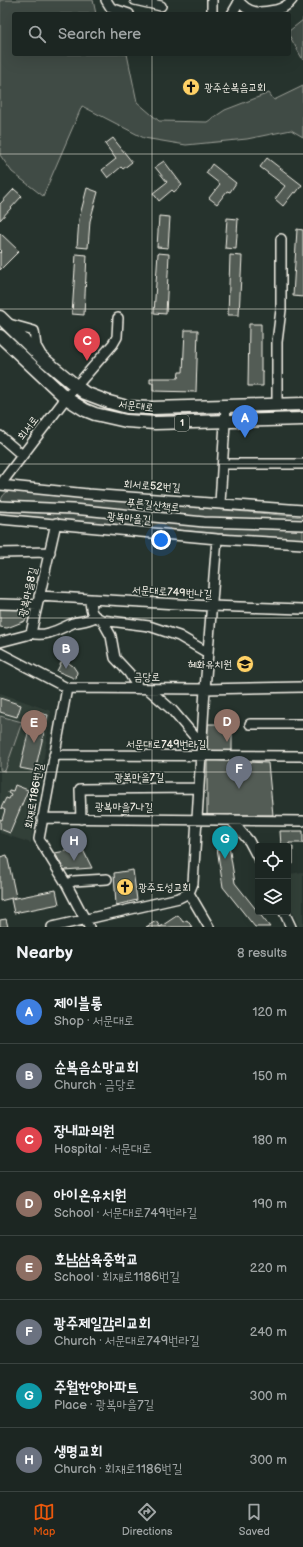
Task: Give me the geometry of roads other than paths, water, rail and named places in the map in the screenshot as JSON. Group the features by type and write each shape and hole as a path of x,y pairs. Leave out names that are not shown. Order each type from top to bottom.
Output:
{"main road":[{"name":"서문대로","path":"3,320 42,358 85,393 109,402 127,407 152,408 303,404"},
{"name":"서문대로","path":"0,336 66,398 85,410 95,414 126,420 155,423 303,419"}],"street":[{"path":"106,0 111,8 123,12"},
{"path":"135,0 161,7"},
{"path":"212,0 212,12"},
{"path":"265,12 282,8 292,0"},
{"path":"233,12 239,1 252,12"},
{"path":"276,405 277,342 281,310 281,239"},
{"name":"회서로","path":"0,485 66,398 115,341 118,318"},
{"path":"220,503 226,407"},
{"path":"0,436 22,455"},
{"path":"223,464 303,464"},
{"name":"회서로52번길","path":"0,485 88,494 303,510"},
{"name":"푸른길산책로","path":"0,506 74,509 204,522 303,525"},
{"name":"광복마을길","path":"0,519 303,544"},
{"name":"광복마을8길","path":"29,634 56,523"},
{"path":"52,927 87,924 179,898 189,893 193,886 204,690 217,538"},
{"name":"광복마을8길","path":"2,552 50,552"},
{"path":"90,599 91,613 98,618 107,621 132,623 179,636 208,653"},
{"name":"서문대로749번나길","path":"0,604 38,600 90,599 211,606 303,609"},
{"path":"0,642 29,634 58,631 74,623 98,618"},
{"path":"98,618 111,636 115,658 143,689 172,710 201,744"},
{"name":"금당로","path":"0,653 67,688 204,690 303,687"},
{"name":"회재로1186번길","path":"67,688 39,839 67,885 87,924"},
{"path":"250,724 303,724"},
{"name":"서문대로749번라길","path":"54,755 200,757 303,756"},
{"name":"광복마을7길","path":"80,789 198,788"},
{"name":"광복마을7나길","path":"80,789 81,819 303,821"},
{"path":"42,818 81,819"},
{"path":"231,820 249,841 255,852"},
{"path":"67,885 73,881 107,879"},
{"path":"189,893 209,927"},
{"path":"285,915 291,927"}],"place":[{"name":"광주순복음교회","path":"191,87"},
{"name":"장내과의원","path":"87,361"},
{"name":"제이블롱","path":"245,438"},
{"name":"혜화유치원","path":"245,664"},
{"name":"순복음소망교회","path":"66,669"},
{"name":"아이온유치원","path":"227,742"},
{"name":"호남삼육중학교","path":"34,743"},
{"name":"광주제일감리교회","path":"239,789"},
{"name":"주월한양아파트","path":"225,859"},
{"name":"생명교회","path":"74,861"},
{"name":"광주도성교회","path":"125,887"}]}
